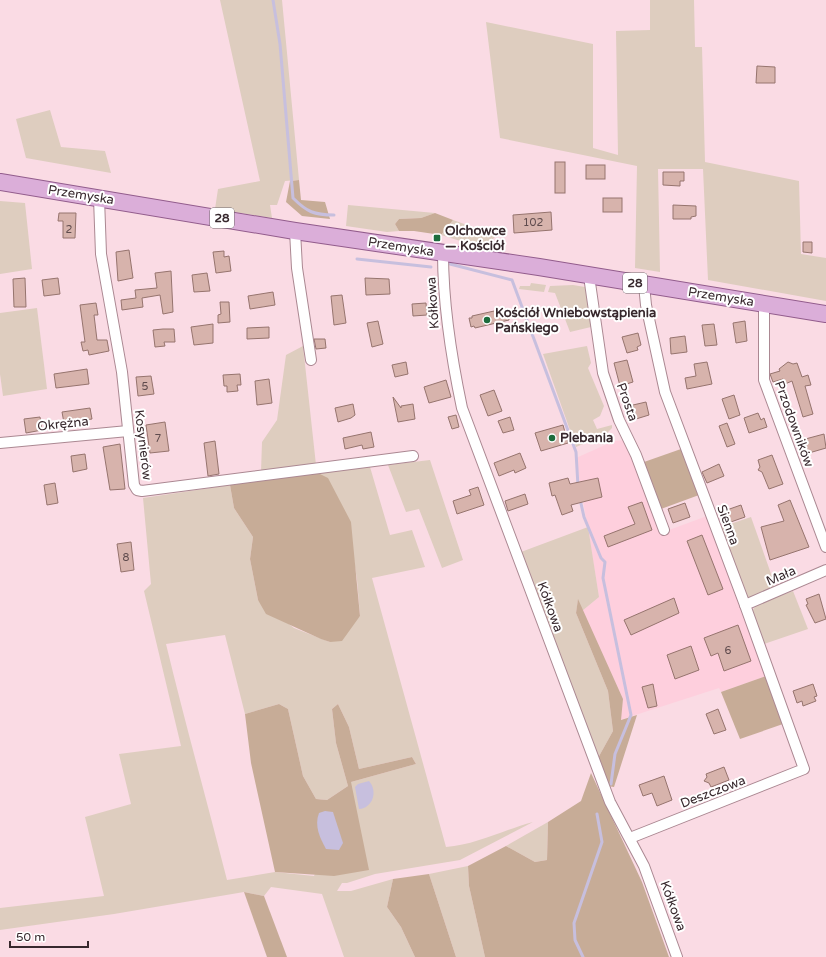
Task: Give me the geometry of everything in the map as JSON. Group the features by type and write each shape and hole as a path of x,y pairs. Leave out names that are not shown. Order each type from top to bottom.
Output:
{"main road":[{"name":"Przemyska","path":"0,182 99,198 177,215 443,253 826,314"}],"street":[{"name":"Kosynierów","path":"99,198 101,254 122,372 134,485 137,490 142,492 413,456"},
{"path":"295,231 301,302 310,360"},
{"name":"Kółkowa","path":"443,253 445,312 462,408 610,802 644,866 677,957"},
{"name":"Prosta","path":"589,276 603,373 619,420 636,455 664,530"},
{"name":"Sienna","path":"644,285 646,305 665,392 745,605 804,769"},
{"name":"Przodowników","path":"764,304 764,380 826,547"},
{"name":"Okrężna","path":"0,443 128,430"},
{"name":"Mała","path":"745,605 825,574"},
{"name":"Deszczowa","path":"630,838 804,769"}],"shaded area":[{"path":"220,0 282,0 299,180 285,181 277,205 270,205 272,218 215,209 218,189 260,181"},
{"path":"650,0 694,0 695,47 702,47 705,162 799,181 801,254 826,258 826,301 708,280 703,169 658,169 660,272 635,268 637,166 500,138 486,22 593,44 593,148 618,155 616,31 650,30"},
{"path":"50,110 61,147 105,151 111,173 26,158 16,119"},
{"path":"299,180 301,200 325,202 330,219 302,216 286,202 290,181"},
{"path":"0,201 25,203 32,269 0,274"},
{"path":"348,205 435,213 421,218 399,219 395,224 399,231 387,232 346,226"},
{"path":"435,213 453,220 441,235 414,231 399,231 395,224 399,219 421,218"},
{"path":"453,220 495,235 495,237 483,248 441,235"},
{"path":"531,283 546,285 544,292 519,289 520,286 530,286"},
{"path":"573,285 585,287 593,322 591,327 570,332 555,293 548,292 550,286"},
{"path":"37,308 47,389 3,396 0,374 0,313"},
{"path":"303,346 316,465 261,472 262,442 277,420 286,355"},
{"path":"587,346 591,363 588,368 604,406 600,416 593,420 597,429 612,425 612,428 606,434 576,447 543,354"},
{"path":"625,440 661,533 707,516 766,676 721,692 719,688 620,720 623,699 582,611 599,597 576,458 614,441"},
{"path":"681,449 699,495 661,509 644,462"},
{"path":"430,460 463,560 442,568 419,509 406,512 388,465"},
{"path":"370,467 390,535 412,530 425,567 372,578 446,847 457,846 479,840 533,822 460,860 375,874 347,883 342,883 337,891 351,891 393,879 387,907 401,927 415,957 344,957 322,894 271,887 264,896 244,892 114,914 0,930 0,908 104,896 85,817 131,804 119,754 181,746 144,591 151,584 143,498 230,485 234,508 253,537 250,559 258,600 294,628 330,642 360,616 352,547 318,473","holes":["225,635 245,714 279,704 288,709 303,776 316,799 327,800 348,786 336,743 332,709 338,704 349,727 359,769 412,757 416,764 351,782 314,876 275,872 227,880 166,644"]},
{"path":"318,473 328,478 351,522 360,616 342,641 330,642 321,639 266,614 258,600 250,559 253,537 234,508 230,485"},
{"path":"751,517 775,585 767,591 747,599 718,528"},
{"path":"588,527 599,597 582,611 578,600 576,613 608,691 613,731 598,758 521,552"},
{"path":"793,591 808,629 764,644 752,611 757,604"},
{"path":"578,599 623,699 621,720 637,715 614,787 607,786 598,758 613,731 608,691 576,613"},
{"path":"766,676 783,724 740,739 721,692"},
{"path":"279,704 288,709 303,776 316,799 327,800 348,786 336,743 332,709 338,704 349,727 359,769 412,757 416,764 351,782 369,870 334,876 275,872 251,763 245,714"},
{"path":"591,773 642,882 669,957 485,957 469,886 468,866 506,846 535,862 547,860 548,822 581,801"},
{"path":"369,781 373,789 373,798 368,806 359,809 355,787 358,784"},
{"path":"325,811 333,812 343,843 339,850 326,849 320,836 317,827 319,813"},
{"path":"548,822 547,860 535,862 506,846"},
{"path":"468,866 469,886 485,957 456,957 429,874"},
{"path":"429,874 456,957 415,957 401,927 387,907 393,879"},
{"path":"244,892 264,896 287,957 267,957"}],"building":[{"path":"757,66 775,67 775,83 756,83"},
{"path":"555,162 565,162 565,193 555,193"},
{"path":"586,165 605,165 605,179 586,179"},
{"path":"663,172 684,172 684,181 680,181 680,186 663,185"},
{"path":"603,198 622,198 622,212 603,212"},
{"path":"673,205 696,206 696,216 691,217 691,219 673,219"},
{"path":"551,212 552,230 514,233 513,215"},
{"path":"59,213 76,213 75,238 63,238 63,221 58,221"},
{"path":"803,242 812,242 812,253 803,252"},
{"path":"129,250 133,278 118,281 116,252"},
{"path":"224,251 224,257 229,256 231,271 216,273 213,252"},
{"path":"171,271 173,312 163,314 160,295 142,298 143,307 122,310 121,300 136,298 135,290 157,288 155,273"},
{"path":"207,273 210,291 194,292 192,275"},
{"path":"25,278 26,307 14,307 13,279"},
{"path":"58,278 60,294 44,296 42,280"},
{"path":"365,278 389,279 390,294 366,295"},
{"path":"273,292 275,305 250,309 248,296"},
{"path":"342,295 346,323 334,325 331,296"},
{"path":"220,302 229,302 230,322 218,323 218,315 221,314"},
{"path":"96,303 98,315 94,315 97,340 107,340 109,351 89,355 88,350 83,351 81,342 85,342 80,305"},
{"path":"426,303 427,315 413,316 412,304"},
{"name":"Kościół Wniebowstąpienia Pańskiego","path":"507,309 509,320 475,328 474,326 471,327 469,318 472,318 472,316"},
{"path":"378,321 383,344 372,347 367,323"},
{"path":"745,321 747,341 736,343 733,323"},
{"path":"213,324 213,343 194,345 191,327"},
{"path":"714,324 717,345 705,346 702,325"},
{"path":"269,327 269,338 247,339 247,328"},
{"path":"174,329 175,342 164,342 165,346 155,347 153,330"},
{"path":"638,333 641,345 637,347 638,350 627,353 622,337"},
{"path":"685,336 687,352 671,354 670,338"},
{"path":"314,339 325,339 326,348 316,349"},
{"path":"627,360 633,382 620,386 614,363"},
{"path":"406,362 408,374 395,377 392,365"},
{"path":"707,362 712,384 687,389 685,378 696,376 694,364"},
{"path":"788,362 793,364 797,363 802,377 808,375 811,385 805,386 813,414 803,417 792,381 785,384 783,379 773,382 770,374 780,371 779,369"},
{"path":"87,369 89,384 56,388 54,374"},
{"path":"240,374 241,385 237,385 238,391 227,392 227,386 224,386 223,375"},
{"path":"151,376 154,394 138,396 136,377"},
{"path":"269,379 272,403 257,405 255,381"},
{"path":"446,380 451,397 429,403 424,387"},
{"path":"494,390 502,411 488,416 480,395"},
{"path":"734,395 740,415 729,419 722,399"},
{"path":"393,397 401,408 401,406 413,404 415,419 398,422"},
{"path":"646,402 649,415 636,419 633,405"},
{"path":"353,404 355,415 351,418 338,422 335,408"},
{"path":"90,408 92,419 64,423 62,412"},
{"path":"758,413 761,420 764,418 767,427 749,433 744,418"},
{"path":"456,415 459,427 452,429 448,417"},
{"path":"40,417 42,430 26,433 24,419"},
{"path":"510,417 514,430 503,433 498,421"},
{"path":"165,422 169,451 150,453 146,425"},
{"path":"727,423 735,444 727,447 719,426"},
{"name":"Plebania","path":"563,425 568,443 541,451 535,433"},
{"path":"371,432 374,447 363,449 362,445 345,449 343,438"},
{"path":"824,434 826,448 802,455 798,441"},
{"path":"215,441 219,474 208,476 204,443"},
{"path":"120,444 125,489 110,490 103,447"},
{"path":"520,453 526,468 515,473 514,470 499,476 494,463"},
{"path":"85,454 87,469 73,472 71,456"},
{"path":"772,455 783,484 769,489 762,472 758,470 760,467 758,460"},
{"path":"719,464 724,476 707,483 702,472"},
{"path":"568,478 570,484 598,478 602,497 571,505 573,511 562,515 555,495 552,496 549,483"},
{"path":"55,483 58,503 47,505 44,485"},
{"path":"478,487 484,505 457,514 453,501 471,495 469,490"},
{"path":"525,494 528,504 508,511 505,501"},
{"path":"790,500 809,547 770,560 761,527 784,521 778,505"},
{"path":"642,502 652,530 608,547 604,536 635,524 628,507"},
{"path":"685,503 690,517 673,523 668,509"},
{"path":"741,505 745,517 725,524 721,512"},
{"path":"702,535 723,589 708,595 687,541"},
{"path":"131,542 134,570 121,572 117,544"},
{"path":"819,594 826,619 815,623 806,605 808,604 806,599"},
{"path":"674,598 679,613 631,635 624,620"},
{"path":"738,625 751,661 724,671 718,653 711,656 704,638"},
{"path":"691,646 699,670 675,679 667,655"},
{"path":"653,684 657,706 648,708 642,687"},
{"path":"813,684 817,696 814,697 816,701 803,706 802,701 797,703 793,691"},
{"path":"718,709 726,730 714,734 706,714"},
{"path":"724,767 729,780 711,787 709,783 704,781 707,777 706,774"},
{"path":"664,776 672,800 657,806 652,793 643,796 639,785"}],"waterway":[{"path":"273,0 280,44 293,198 302,207 311,212 334,215"},
{"path":"357,259 431,267"},
{"path":"450,264 512,280 576,452 578,486"},
{"path":"580,499 584,517 601,558 605,562 603,578 631,715 615,754 611,784"},
{"path":"583,957 575,940 574,923 602,842 597,814"}],"place":[{"name":"Olchowce — Kościół","path":"437,238"},
{"name":"Kościół Wniebowstąpienia Pańskiego","path":"487,320"},
{"name":"Plebania","path":"552,438"}]}
